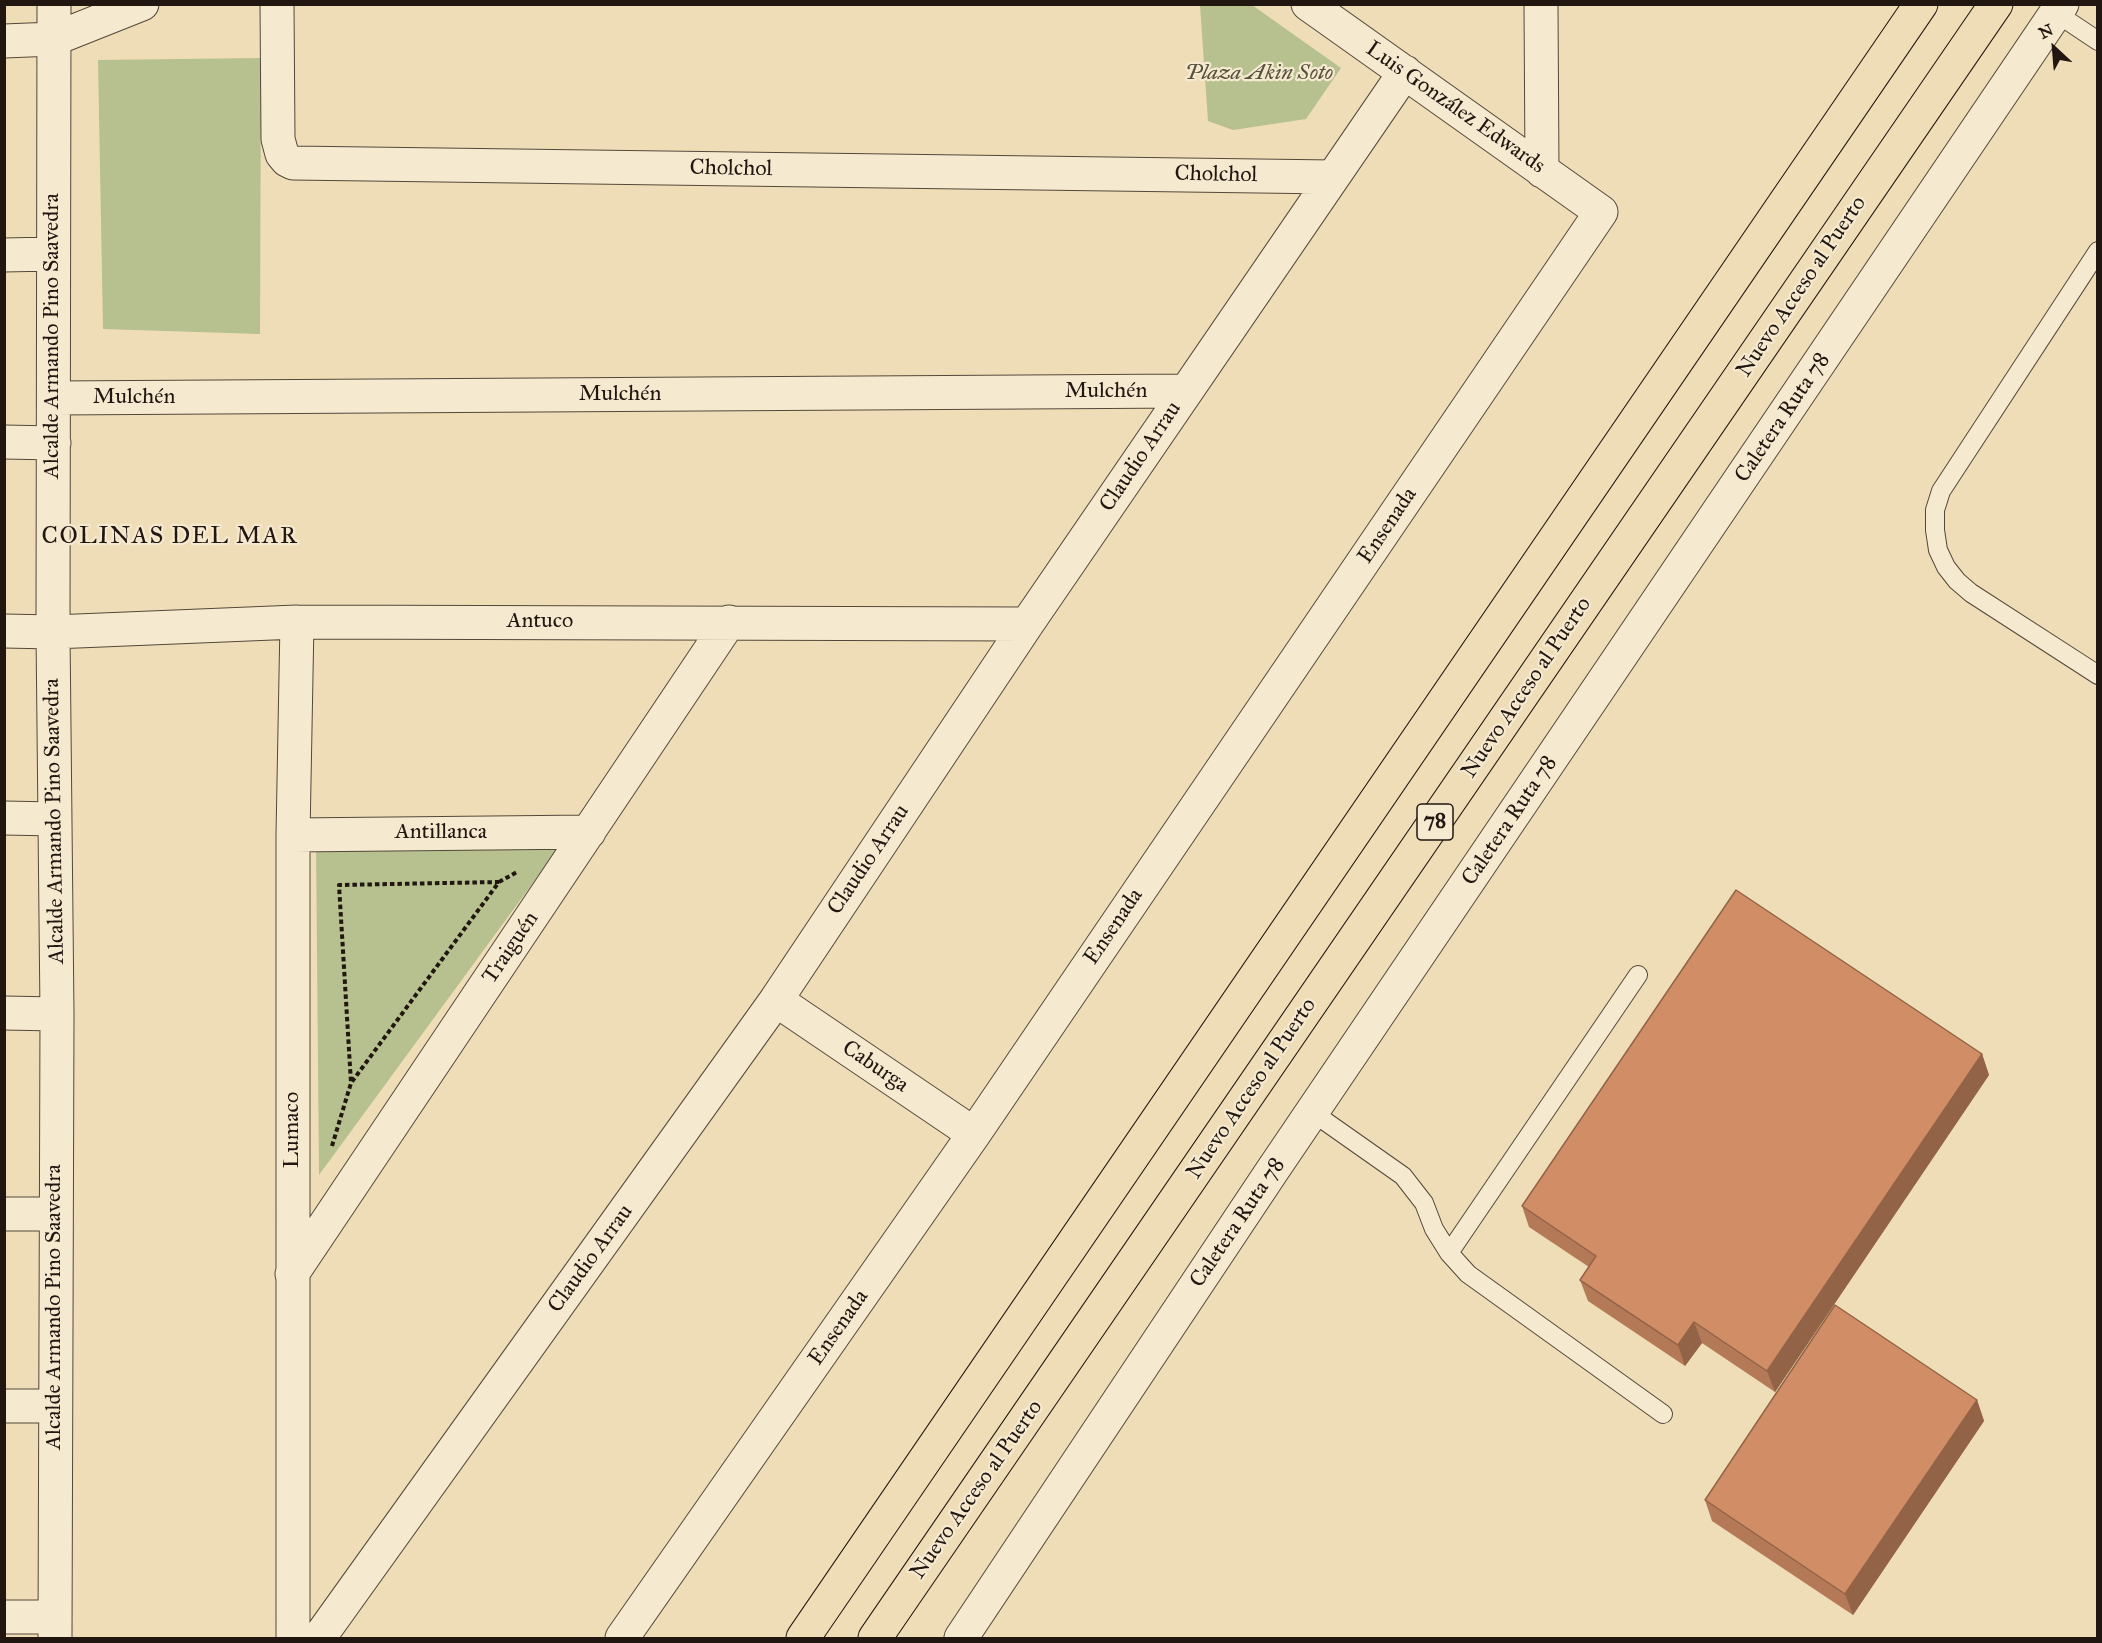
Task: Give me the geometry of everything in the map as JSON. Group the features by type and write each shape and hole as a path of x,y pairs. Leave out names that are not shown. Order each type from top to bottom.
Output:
{"highway":[{"path":"803,1638 1921,4"},
{"name":"Nuevo Acceso al Puerto","path":"874,1638 1996,4"}],"street":[{"name":"Alcalde Armando Pino Saavedra","path":"54,4 53,632 57,1014 55,1628"},
{"path":"4,41 54,39 142,4"},
{"name":"Cholchol","path":"277,4 278,139 282,154 293,163 1333,177"},
{"name":"Luis González Edwards","path":"1308,4 1601,213"},
{"path":"1541,4 1542,171"},
{"name":"Caletera Ruta 78","path":"961,1638 1312,1112 2059,9"},
{"name":"Claudio Arrau","path":"319,1638 776,1000 1027,624 1405,72"},
{"name":"Ensenada","path":"622,1638 974,1134 1601,213"},
{"path":"4,255 52,254"},
{"name":"Mulchén","path":"54,398 1186,392"},
{"path":"4,442 54,443"},
{"name":"Antuco","path":"4,631 53,632 297,622 1027,624"},
{"name":"Lumaco","path":"293,1638 293,835 297,622"},
{"name":"Traiguén","path":"292,1274 729,622"},
{"path":"4,818 55,819"},
{"name":"Antillanca","path":"293,835 589,832"},
{"name":"Caburga","path":"776,1000 974,1134"},
{"path":"4,1013 57,1014"},
{"path":"4,1214 56,1214"},
{"path":"4,1406 55,1406"},
{"path":"4,1617 55,1628"}],"lane":[{"path":"2059,9 2097,41"},
{"path":"2097,251 1941,491 1935,510 1935,530 1938,550 1946,567 1957,581 1971,593 2097,675"},
{"path":"1449,1253 1638,975"},
{"path":"1312,1112 1403,1176 1424,1203 1434,1229 1449,1253 1468,1274 1663,1414"}],"path":[{"path":"499,882 372,1055 351,1083 339,885 499,882"}],"green space":[{"name":"Plaza Akin Soto","path":"1200,5 1252,5 1341,68 1306,119 1233,130 1208,121"},
{"path":"261,58 260,334 103,329 98,60"},
{"path":"565,839 319,1175 316,841"}],"building":[{"path":"1736,890 1982,1054 1767,1371 1694,1322 1678,1345 1580,1280 1596,1256 1522,1206"},
{"path":"1835,1305 1977,1400 1845,1594 1705,1500"}],"district":[{"name":"COLINAS DEL MAR","path":"170,537"}]}
